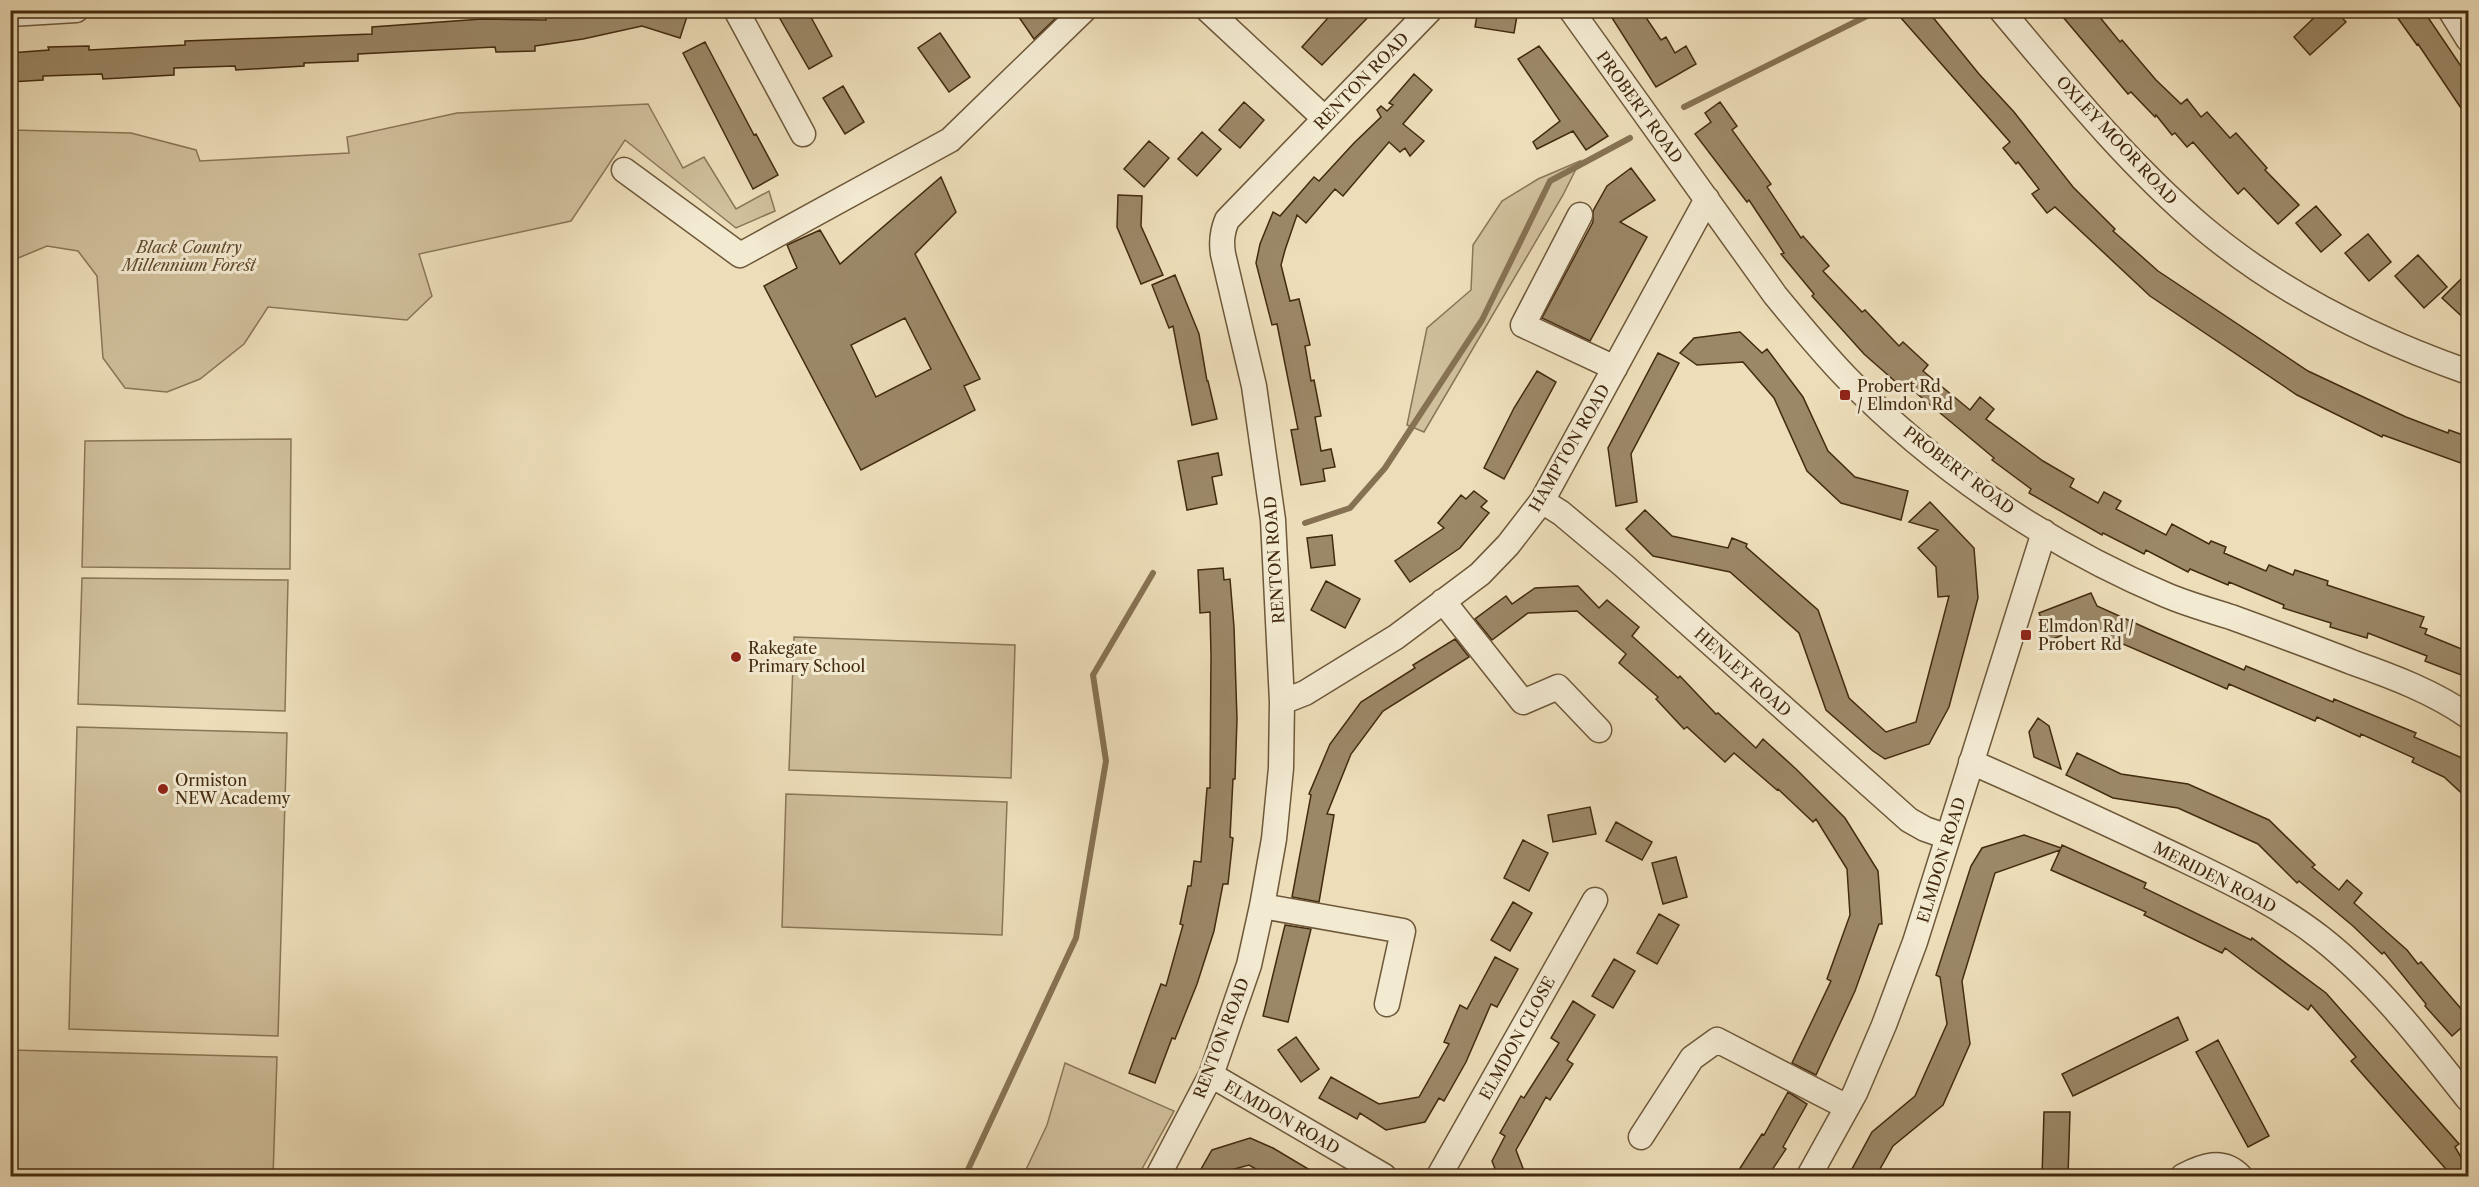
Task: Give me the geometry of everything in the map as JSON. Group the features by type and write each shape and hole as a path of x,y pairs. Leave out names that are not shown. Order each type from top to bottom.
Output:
{"street":[{"path":"10,14 76,10"},
{"path":"736,10 803,134"},
{"path":"624,170 741,255 950,140 1084,10"},
{"path":"1208,10 1324,118"},
{"name":"RENTON ROAD","path":"1158,1176 1211,1075 1249,965 1274,839 1281,768 1282,702 1273,520 1254,386 1221,242 1227,220 1430,10"},
{"name":"OXLEY MOOR ROAD","path":"2001,10 2115,142 2164,193 2226,245 2273,278 2333,313 2428,358 2469,372"},
{"path":"2450,10 2469,39"},
{"name":"PROBERT ROAD","path":"1571,11 1775,295 1847,378 1911,436 1973,486 2044,532 2097,562 2168,595 2371,669 2423,690 2469,716"},
{"name":"HAMPTON ROAD","path":"1282,702 1305,693 1396,637 1487,567 1508,545 1542,501 1707,199"},
{"path":"1580,215 1523,326 1615,368"},
{"name":"HENLEY ROAD","path":"1542,501 1561,513 1623,565 1909,820 1925,829 1948,837"},
{"name":"ELMDON ROAD","path":"1809,1176 1847,1107 1884,1025 1915,942 2044,532"},
{"path":"1443,602 1523,702 1558,687 1599,730"},
{"name":"MERIDEN ROAD","path":"1971,762 2052,797 2248,891 2284,912 2321,938 2360,972 2469,1099"},
{"name":"ELMDON CLOSE","path":"1439,1176 1595,900"},
{"path":"1262,906 1403,931 1387,1004"},
{"path":"1641,1137 1692,1058 1717,1040 1847,1107"},
{"name":"ELMDON ROAD","path":"1211,1075 1384,1176"},
{"path":"2184,1176 2203,1166 2218,1165 2235,1171 2240,1176"}],"green space":[{"name":"Black Country Millennium Forest","path":"648,104 683,168 704,157 736,209 769,191 775,211 736,228 625,140 571,221 419,254 432,296 407,320 268,307 244,344 200,379 167,392 125,388 103,358 97,276 78,251 47,246 11,261 11,130 131,133 196,150 200,161 349,153 347,137 457,113"},
{"path":"1580,161 1563,195 1424,432 1407,425 1427,328 1471,290 1473,245 1502,201 1538,179"},
{"path":"291,439 290,569 82,567 85,441"},
{"path":"82,578 288,580 285,711 78,704"},
{"path":"794,637 1015,645 1011,778 789,770"},
{"path":"77,727 287,733 278,1036 69,1029"},
{"path":"786,794 1007,802 1002,935 782,927"},
{"path":"11,1050 277,1057 273,1176 11,1176"},
{"path":"1065,1063 1174,1111 1138,1176 1023,1176 1047,1125"}],"building":[{"path":"573,10 689,10 680,38 642,26 583,39 535,46 535,51 496,52 495,47 358,54 358,61 304,63 304,66 236,70 235,66 174,68 174,75 103,79 102,74 43,76 43,80 10,82 10,53 49,50 48,47 89,46 89,50 185,45 185,41 372,34 372,27 482,19 546,20 545,14"},
{"path":"775,10 807,10 832,56 809,69"},
{"path":"1014,10 1048,10 1055,19 1034,39"},
{"path":"1335,10 1375,10 1322,65 1302,47"},
{"path":"1478,10 1518,10 1514,33 1475,27"},
{"path":"1607,10 1641,10 1661,40 1666,37 1675,53 1686,46 1696,64 1656,87"},
{"path":"1894,10 1927,10 1979,74 2014,112 2073,187 2115,229 2113,231 2158,271 2308,371 2406,417 2448,433 2449,430 2469,437 2469,466 2383,435 2382,437 2297,395 2150,296 2055,207 2047,213 2032,194 2039,189 2018,162 2016,164 2003,148 2010,142"},
{"path":"2057,10 2094,10 2120,42 2122,40 2156,80 2181,104 2187,99 2201,117 2207,112 2230,138 2236,133 2267,168 2265,170 2299,205 2278,224 2244,188 2238,194 2193,142 2187,147 2175,133 2172,135 2156,115 2155,117 2131,92 2128,94"},
{"path":"2322,10 2335,10 2346,22 2310,55 2294,37"},
{"path":"2392,10 2423,10 2469,78 2469,120 2418,44"},
{"path":"940,33 970,77 949,92 918,48"},
{"path":"705,42 778,175 753,189 683,53"},
{"path":"1539,46 1608,136 1586,150 1573,131 1537,149 1533,142 1560,121 1518,59"},
{"path":"1414,74 1432,90 1403,124 1424,141 1410,156 1405,148 1400,152 1389,142 1343,196 1335,189 1306,223 1297,215 1285,250 1281,265 1290,301 1299,299 1310,345 1305,346 1311,381 1314,380 1321,416 1315,417 1321,451 1331,449 1335,467 1323,469 1325,481 1301,485 1291,430 1298,429 1277,324 1272,325 1256,263 1260,244 1273,212 1280,216 1314,177 1319,181 1381,117 1377,110 1381,106 1387,111 1393,105 1389,103"},
{"path":"843,86 864,122 845,134 823,98"},
{"path":"1244,102 1264,120 1240,148 1219,130"},
{"path":"1720,102 1737,126 1732,130 1771,184 1767,187 1801,238 1803,236 1829,266 1823,271 1899,346 1903,342 1928,365 1923,371 1970,410 1980,397 1994,409 1986,419 2043,461 2074,479 2070,487 2098,503 2104,492 2121,501 2116,509 2166,535 2172,524 2209,544 2211,541 2226,547 2224,553 2266,571 2269,565 2293,575 2295,570 2328,581 2327,585 2424,617 2420,627 2427,629 2425,634 2469,652 2469,678 2425,661 2427,656 2368,633 2367,638 2330,627 2331,623 2283,608 2284,605 2229,582 2228,585 2190,569 2188,572 2146,550 2144,554 2103,533 2102,535 2029,493 2031,489 1992,460 1994,458 1909,387 1906,391 1864,354 1812,296 1814,294 1781,254 1784,253 1749,200 1747,202 1695,134 1711,122 1705,113"},
{"path":"1202,132 1221,149 1197,176 1178,159"},
{"path":"1149,141 1169,158 1144,187 1124,169"},
{"path":"1631,168 1655,200 1620,222 1647,237 1590,341 1542,318 1593,222 1593,211 1607,186"},
{"path":"941,177 956,212 915,254 980,379 964,386 975,410 861,470 764,286 797,268 787,245 820,230 840,264","holes":["905,318 931,369 876,397 851,345"]},
{"path":"1118,195 1142,196 1141,226 1163,275 1141,284 1117,227"},
{"path":"2316,206 2341,235 2321,252 2296,223"},
{"path":"2368,234 2391,262 2369,281 2345,253"},
{"path":"2418,255 2447,287 2424,308 2395,276"},
{"path":"2469,271 2469,323 2442,298"},
{"path":"1175,275 1199,334 1207,381 1217,419 1192,425 1173,326 1169,328 1152,285"},
{"path":"1740,332 1762,353 1767,349 1803,397 1828,451 1855,477 1908,491 1901,520 1841,503 1807,471 1774,398 1743,362 1697,365 1680,353 1694,338"},
{"path":"1658,353 1679,363 1631,454 1637,502 1616,506 1608,448"},
{"path":"1537,371 1556,382 1504,479 1484,468 1514,408"},
{"path":"1218,453 1222,475 1212,477 1217,504 1187,510 1178,461"},
{"path":"1474,491 1487,501 1481,507 1489,513 1460,548 1410,582 1395,561 1444,528 1438,523 1461,495 1466,499"},
{"path":"1930,502 1974,548 1978,598 1949,707 1929,744 1885,759 1826,710 1799,633 1730,572 1653,556 1626,529 1645,510 1672,536 1728,548 1732,538 1747,544 1746,547 1818,610 1849,698 1886,732 1916,722 1949,596 1938,597 1936,567 1918,548 1938,530 1909,522"},
{"path":"1332,535 1335,565 1311,568 1307,538"},
{"path":"1223,568 1224,580 1230,579 1237,719 1230,837 1233,838 1228,884 1223,884 1214,931 1197,984 1175,1039 1172,1038 1155,1083 1129,1073 1161,984 1166,986 1183,925 1180,924 1188,886 1191,886 1194,861 1201,862 1207,788 1210,788 1211,655 1210,612 1200,613 1198,570"},
{"path":"1326,581 1360,599 1345,628 1311,610"},
{"path":"1578,586 1599,608 1607,600 1639,627 1632,636 1678,678 1680,676 1716,714 1718,713 1756,748 1763,739 1796,769 1845,818 1878,871 1882,924 1879,924 1855,991 1816,1075 1792,1063 1831,981 1827,979 1850,915 1847,869 1816,819 1813,822 1778,789 1734,753 1725,762 1687,727 1684,729 1656,699 1658,697 1619,663 1626,654 1577,611 1528,613 1492,640 1475,619 1506,596 1512,604 1535,588"},
{"path":"2091,593 2097,606 2157,633 2244,670 2246,666 2333,702 2334,699 2416,733 2414,737 2469,761 2469,800 2444,777 2412,762 2414,758 2361,734 2360,737 2317,717 2315,721 2229,684 2227,689 2084,627 2050,640 2039,613"},
{"path":"1455,639 1469,657 1383,711 1351,754 1327,814 1334,815 1319,902 1292,897 1311,795 1309,794 1330,744 1361,702 1415,668 1413,665"},
{"path":"2038,718 2049,726 2061,769 2034,757 2029,732"},
{"path":"2077,753 2121,774 2188,784 2269,820 2315,865 2312,867 2339,890 2347,880 2362,893 2354,903 2407,950 2418,964 2421,962 2469,1018 2469,1021 2452,1036 2425,1006 2426,1004 2384,952 2382,954 2353,926 2299,881 2297,883 2258,844 2178,808 2113,798 2066,775"},
{"path":"1590,807 1596,834 1553,842 1548,815"},
{"path":"1616,822 1652,842 1642,860 1606,841"},
{"path":"2024,835 2061,848 2062,845 2146,883 2144,888 2251,940 2252,938 2326,993 2459,1144 2455,1147 2469,1171 2469,1176 2452,1176 2351,1061 2356,1057 2311,1005 2308,1010 2225,948 2222,953 2144,915 2146,912 2051,870 2060,850 1995,873 1962,981 1970,1044 1943,1105 1893,1146 1876,1176 1866,1176 1852,1169 1872,1132 1915,1096 1947,1024 1940,977 1936,975 1971,866 1982,848"},
{"path":"1523,840 1548,853 1529,891 1504,878"},
{"path":"1676,857 1687,897 1663,904 1652,863"},
{"path":"1513,902 1532,913 1510,951 1491,940"},
{"path":"1659,914 1679,925 1657,964 1637,953"},
{"path":"1285,925 1311,929 1288,1022 1263,1016"},
{"path":"1495,957 1518,969 1497,1007 1491,1004 1466,1062 1444,1101 1439,1098 1425,1122 1386,1130 1360,1113 1357,1119 1319,1098 1331,1077 1379,1104 1419,1097 1449,1044 1444,1042 1460,1005 1467,1009"},
{"path":"1614,959 1635,971 1613,1008 1592,996"},
{"path":"1573,1001 1595,1015 1567,1060 1573,1064 1550,1100 1546,1097 1516,1150 1526,1176 1498,1176 1492,1161 1505,1136 1500,1133 1521,1096 1524,1098 1559,1043 1551,1038"},
{"path":"2178,1017 2188,1040 2073,1096 2062,1074"},
{"path":"1296,1037 1319,1069 1301,1082 1278,1050"},
{"path":"2218,1040 2269,1136 2248,1147 2196,1052"},
{"path":"1788,1092 1807,1104 1783,1147 1786,1149 1768,1176 1735,1176 1762,1134 1764,1135"},
{"path":"2044,1112 2070,1112 2068,1176 2042,1176"},
{"path":"1250,1138 1273,1148 1320,1176 1268,1176 1249,1165 1209,1176 1197,1176 1212,1150"}],"waterway":[{"path":"1684,107 1879,10"},
{"path":"1305,523 1350,508 1385,468 1482,320 1550,181 1630,138"},
{"path":"965,1176 1076,938 1106,761 1093,675 1153,573"}],"place":[{"name":"Probert Rd / Elmdon Rd","path":"1845,395"},
{"name":"Elmdon Rd / Probert Rd","path":"2026,635"},
{"name":"Rakegate Primary School","path":"736,657"},
{"name":"Ormiston NEW Academy","path":"163,789"}]}
